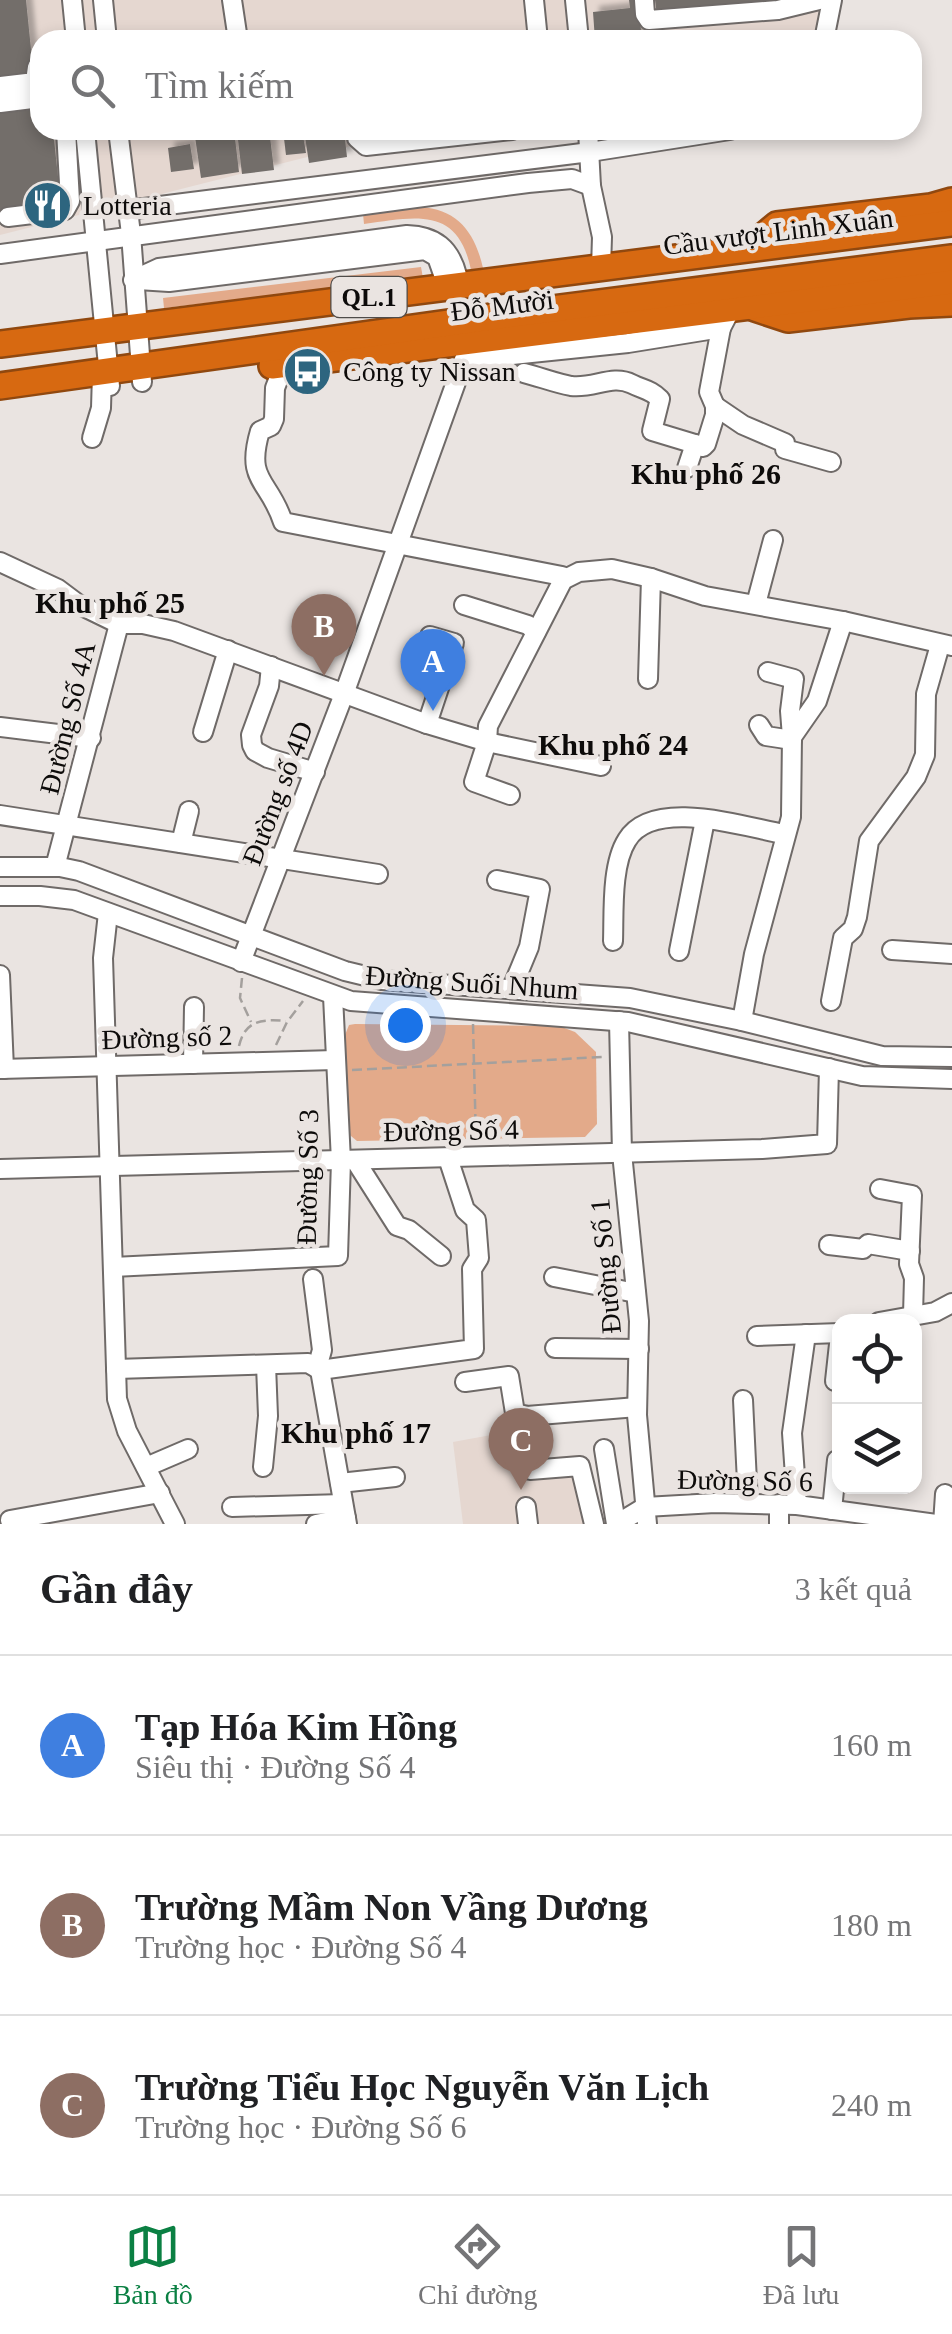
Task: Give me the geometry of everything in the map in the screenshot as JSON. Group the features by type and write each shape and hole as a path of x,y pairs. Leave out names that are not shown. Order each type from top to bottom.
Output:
{"highway":[{"path":"750,247 777,225 952,201"},
{"name":"Đỗ Mười","path":"0,398 517,304 750,247 952,223"},
{"name":"Cầu vượt Linh Xuân","path":"609,283 952,239"},
{"name":"Cầu vượt Linh Xuân","path":"609,283 952,258"},
{"name":"Đỗ Mười","path":"141,374 284,365 650,317 734,314 952,280"},
{"name":"Đỗ Mười","path":"0,356 137,331 609,283"},
{"name":"Đỗ Mười","path":"137,331 517,304"},
{"path":"517,304 650,317"},
{"path":"734,314 788,320 909,304 952,304"},
{"name":"Đỗ Mười","path":"0,344 104,336"},
{"name":"Đỗ Mười","path":"0,386 105,379"}],"street":[{"path":"72,0 75,30"},
{"path":"102,0 106,30"},
{"path":"232,0 236,30"},
{"path":"534,0 537,30"},
{"path":"574,0 577,30"},
{"path":"644,0 650,30"},
{"path":"826,30 832,0"},
{"path":"649,20 778,10 809,1"},
{"path":"0,86 30,83"},
{"path":"0,103 30,99"},
{"path":"67,140 70,201 64,210 4,218 5,253 572,178 592,186"},
{"path":"86,140 105,379 92,438"},
{"path":"119,140 141,374"},
{"path":"360,140 366,146 421,140"},
{"path":"589,140 592,186 609,283"},
{"path":"128,210 666,140"},
{"path":"68,163 88,160"},
{"path":"133,280 169,282 425,250 437,257 450,274"},
{"path":"524,373 595,387 624,379 650,390 660,399 652,432 703,447 734,314 628,343 624,379"},
{"name":"Đường số 4D","path":"243,963 344,694 464,354 628,343"},
{"path":"284,365 276,388 274,419 271,426 260,431 254,454 256,476 276,501 282,522 398,542 562,576 564,580"},
{"path":"712,399 743,425 785,443 785,449 831,462"},
{"path":"686,468 695,444"},
{"path":"756,604 773,540"},
{"path":"0,562 58,589 118,624 143,624 228,650 487,742 601,766"},
{"path":"510,795 474,782 488,726 564,580 579,572 612,569 704,596 843,621 946,646 926,694 925,755 916,777 868,841 857,917 853,929 842,938 831,1001"},
{"path":"648,678 652,578"},
{"path":"464,605 528,625 536,632"},
{"path":"792,738 817,701 843,621"},
{"name":"Đường Số 4A","path":"55,867 118,624"},
{"path":"428,724 454,642 430,636"},
{"path":"202,732 228,650"},
{"path":"271,666 270,686 251,736 252,746 268,758 315,772"},
{"path":"742,1021 754,954 790,817 790,711 794,679 768,672"},
{"path":"760,726 766,736 792,738"},
{"path":"0,727 90,738"},
{"path":"181,843 188,811"},
{"path":"0,815 378,874"},
{"path":"613,941 614,893 626,840 638,829 676,815 784,834"},
{"path":"679,951 705,820"},
{"path":"0,867 79,871 345,971 382,980 630,998 882,1056 952,1057"},
{"path":"497,880 540,888 529,947 512,988"},
{"name":"Đường Suối Nhum","path":"0,896 74,900 334,996 378,1006 619,1021 674,1030 862,1076 952,1079"},
{"path":"108,914 103,958 117,1399 127,1431 175,1524"},
{"path":"892,950 952,954"},
{"path":"0,975 2,1069"},
{"name":"Đường Số 3","path":"113,1267 338,1256 348,1161 335,1065 334,996"},
{"path":"193,1064 194,1006"},
{"name":"Đường Số 1","path":"619,1021 622,1153 636,1293 637,1407 646,1515"},
{"name":"Đường số 2","path":"2,1069 240,1062 335,1065"},
{"name":"Đường Số 4","path":"0,1168 348,1161 827,1144 829,1068"},
{"path":"116,1369 308,1364 319,1369 474,1349 472,1269 480,1258 476,1220 465,1210 448,1158"},
{"path":"348,1161 397,1226 409,1230 441,1256"},
{"path":"880,1189 912,1195 909,1264 914,1278 913,1314"},
{"path":"829,1245 863,1249 868,1244 910,1251"},
{"path":"554,1277 636,1293"},
{"path":"313,1279 322,1350 319,1369 345,1515"},
{"path":"920,1314 935,1312 952,1302"},
{"path":"779,1524 788,1505 792,1434 806,1334"},
{"path":"757,1336 832,1334"},
{"path":"555,1348 639,1349"},
{"path":"263,1467 268,1416 266,1365"},
{"path":"465,1382 509,1376 514,1413 527,1416 637,1407"},
{"path":"744,1400 748,1503"},
{"path":"146,1467 188,1449"},
{"path":"604,1449 616,1524"},
{"path":"530,1470 580,1466 594,1524"},
{"path":"340,1483 396,1477"},
{"path":"10,1520 160,1494"},
{"path":"832,1510 833,1494"},
{"path":"939,1524 946,1494"},
{"name":"Đường Số 6","path":"616,1524 646,1515 748,1503 939,1524"},
{"path":"232,1506 345,1515"},
{"path":"316,1524 345,1515"}],"path":[{"path":"243,963 240,998 252,1023"},
{"path":"275,1062 276,1046 287,1022 313,988"},
{"path":"472,1012 476,1157"},
{"path":"240,1062 240,1041 252,1023 287,1022"},
{"path":"335,1065 473,1064 620,1056"}],"shaded area":[{"path":"0,0 824,0 817,30 30,30 30,140 375,140 0,235"},
{"path":"420,207 445,212 463,225 483,268 471,270 456,235 432,220 364,224 363,214"},
{"path":"421,267 423,278 164,308 163,298"},
{"path":"349,1025 559,1026 575,1032 596,1052 597,1124 585,1137 357,1141 345,1131 345,1035"},
{"path":"513,1431 516,1461 577,1455 587,1520 582,1524 463,1524 453,1442"}],"building":[{"path":"0,0 26,0 30,79 0,82"},
{"path":"629,0 638,0 641,30 594,30 593,12 630,8"},
{"path":"655,0 786,0 786,3 657,15"},
{"path":"30,110 30,140 54,140 61,205 0,211 0,113"},
{"path":"195,140 235,140 239,172 201,178"},
{"path":"238,140 270,140 274,170 242,174"},
{"path":"284,140 304,140 306,153 286,155"},
{"path":"306,140 345,140 347,157 309,163"},
{"path":"190,144 194,169 171,172 168,148"}],"place":[{"name":"Lotteria","path":"48,205"},
{"name":"Công ty Nissan","path":"308,371"},
{"name":"Trường Mầm Non Vầng Dương","path":"324,676"},
{"name":"Tạp Hóa Kim Hồng","path":"433,711"},
{"name":"Trường Tiểu Học Nguyễn Văn Lịch","path":"521,1490"}],"district":[{"name":"Khu phố 26","path":"706,474"},
{"name":"Khu phố 25","path":"110,603"},
{"name":"Khu phố 24","path":"613,745"},
{"name":"Khu phố 17","path":"356,1433"}]}
